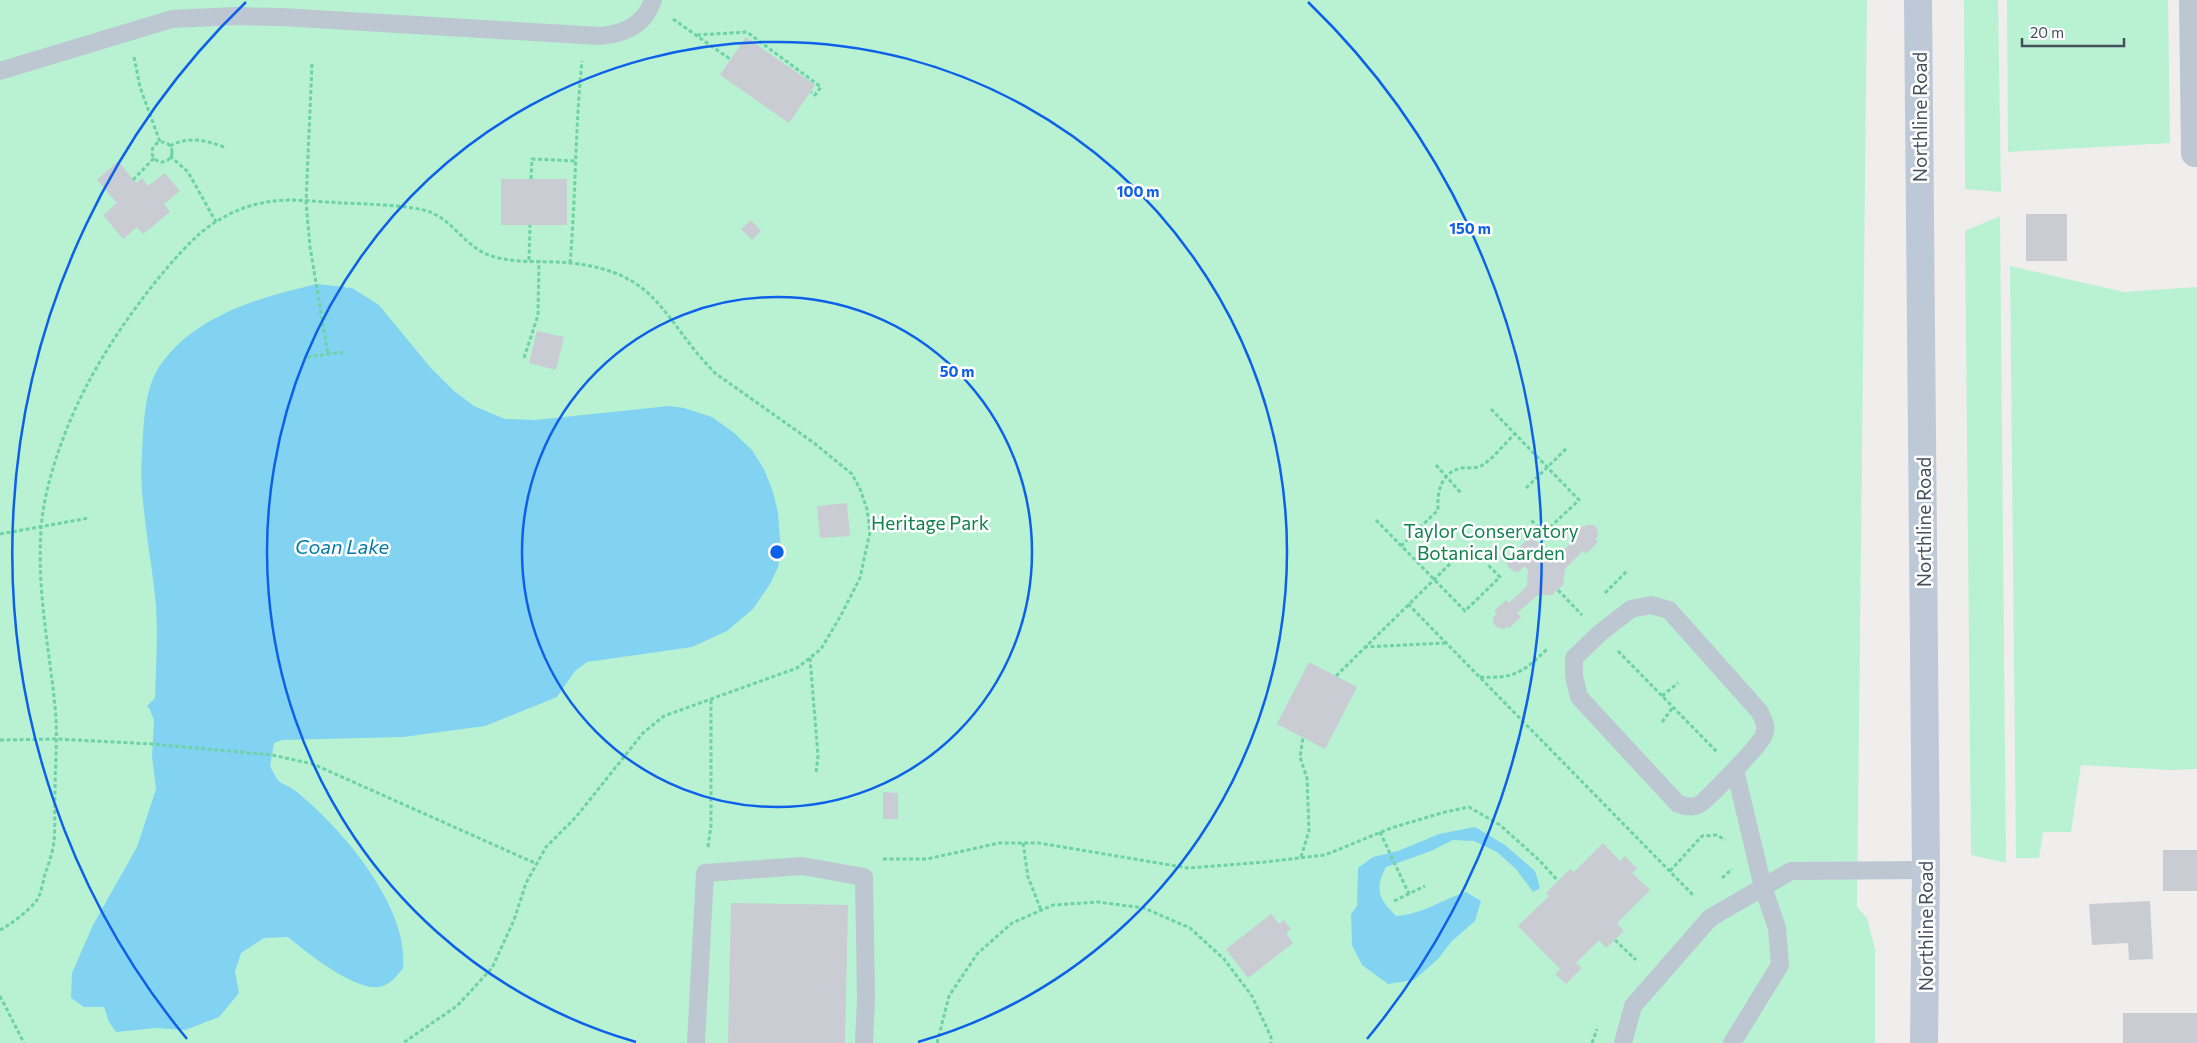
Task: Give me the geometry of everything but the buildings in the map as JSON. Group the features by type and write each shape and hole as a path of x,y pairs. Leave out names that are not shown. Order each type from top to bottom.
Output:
{"main road":[{"name":"Northline Road","path":"1918,0 1926,870 1924,1043"}],"street":[{"path":"2193,0 2195,153"}],"lane":[{"path":"0,71 172,19 236,16 585,35 616,35 634,27 646,16 652,2"},
{"path":"1651,605 1669,610 1759,711 1766,724 1764,736 1735,770 1698,805 1686,806 1678,804 1578,697 1574,676 1574,658 1600,633 1632,608 1651,605"},
{"path":"1732,1043 1780,965 1777,928 1763,887 1735,770"},
{"path":"696,1043 705,873 802,866 864,877 866,1000 864,1043"},
{"path":"1623,1043 1634,1006 1710,918 1791,871 1926,870"}],"path":[{"path":"652,2 730,59"},
{"path":"129,32 140,87 160,142 170,146"},
{"path":"696,35 747,32 821,87 815,95 811,92"},
{"path":"570,263 576,203 580,84 585,35"},
{"path":"312,64 306,202 310,247 328,354"},
{"path":"170,146 180,140 195,140 224,146"},
{"path":"160,142 152,150 154,158 160,162 170,156"},
{"path":"170,146 170,156 188,172 216,222"},
{"path":"133,180 154,158"},
{"path":"531,179 532,158 576,161"},
{"path":"0,930 8,926 37,900 53,847 57,739 43,608 40,559 41,526 48,491 64,437 88,384 116,336 159,280 197,236 216,222 259,203 275,200 422,210 433,213 482,252 504,260 538,260 593,265 614,271 634,281 654,296 701,359 715,373 814,443 852,474 867,509 870,532 860,578 821,649 798,668 773,679 664,716 643,733 576,817 546,847 526,883 514,920 492,968 457,1006 403,1043"},
{"path":"530,225 530,260"},
{"path":"524,358 538,316 538,260"},
{"path":"307,357 344,352"},
{"path":"1491,409 1579,500 1544,534 1532,520"},
{"path":"1401,546 1438,510 1437,495 1442,481 1446,477 1453,471 1480,467 1515,434"},
{"path":"1526,488 1568,448"},
{"path":"1436,465 1461,494"},
{"path":"0,534 89,518"},
{"path":"1376,520 1465,611 1500,577 1487,564"},
{"path":"1336,676 1363,647 1455,559"},
{"path":"1558,590 1735,770"},
{"path":"1408,604 1694,895"},
{"path":"1363,647 1445,643"},
{"path":"810,658 818,756 816,773"},
{"path":"1662,696 1678,684"},
{"path":"705,873 711,824 711,699"},
{"path":"1662,722 1673,707"},
{"path":"1302,857 1309,831 1306,778 1300,758 1303,738"},
{"path":"0,740 57,739 152,744 272,755 313,764 537,864"},
{"path":"880,860 927,859 999,844 1039,843 1188,868 1325,855 1380,832 1445,812 1469,807 1500,825 1539,860 1558,881"},
{"path":"1380,832 1409,894"},
{"path":"1670,871 1702,836 1716,835 1733,846"},
{"path":"1023,843 1028,877 1041,910"},
{"path":"1718,882 1733,868 1733,861"},
{"path":"1394,902 1425,886"},
{"path":"1687,902 1694,895 1702,891"},
{"path":"937,1043 949,996 977,954 1012,923 1053,905 1098,902 1144,908 1190,928 1224,959 1252,996 1271,1037 1271,1043"},
{"path":"1615,940 1636,960"},
{"path":"1630,966 1642,952"},
{"path":"0,996 24,1043"},
{"path":"1592,1043 1598,1026"}],"green space":[{"name":"Heritage Park","path":"0,0 1867,0 1857,907 1867,918 1875,949 1875,1043 0,1043"},
{"path":"1964,0 1998,0 2001,192 1965,189"},
{"path":"2007,0 2168,0 2170,143 2008,152"},
{"path":"2000,216 2006,863 1971,855 1965,231"},
{"path":"2010,266 2124,292 2197,287 2197,769 2170,770 2081,765 2071,832 2043,832 2039,858 2016,858"}],"water":[{"name":"Coan Lake","path":"317,284 352,288 379,305 430,367 454,391 474,406 505,419 535,420 669,406 684,408 712,417 733,432 752,450 764,469 773,492 778,513 781,551 778,567 770,584 753,609 727,631 692,647 587,662 575,671 557,697 485,726 403,737 282,740 274,743 270,766 277,779 300,794 339,832 372,875 386,898 396,922 402,945 403,968 387,984 379,987 369,987 344,977 331,969 288,937 264,938 241,953 235,972 239,993 219,1017 185,1030 156,1028 116,1032 109,1022 104,1007 84,1007 71,998 72,973 93,925 137,847 156,789 152,757 154,720 147,706 155,698 157,618 141,475 144,424 150,388 156,372 175,347 211,321 231,310 252,302"},
{"path":"1475,827 1505,845 1535,871 1540,888 1533,892 1516,869 1497,852 1474,841 1453,840 1431,851 1386,867 1380,882 1380,894 1396,916 1415,913 1466,892 1481,901 1475,921 1452,941 1438,959 1414,980 1388,984 1362,965 1352,945 1351,914 1357,906 1358,868 1373,857 1398,851 1439,834"}],"park label":[{"name":"Taylor Conservatory Botanical Garden","path":"1491,541"}]}
